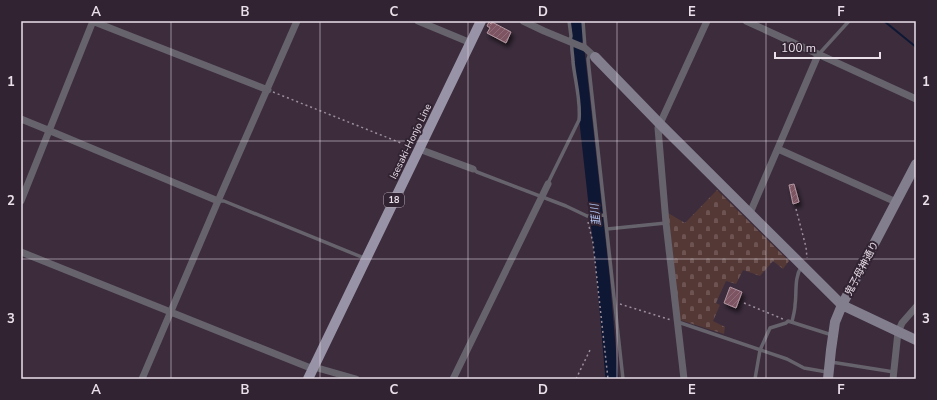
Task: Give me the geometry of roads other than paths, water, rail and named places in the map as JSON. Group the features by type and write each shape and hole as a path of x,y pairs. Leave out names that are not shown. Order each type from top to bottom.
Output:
{"main road":[{"name":"Isesaki-Honjo Line","path":"308,379 481,21"}],"street":[{"path":"21,201 92,21 268,90"},
{"path":"142,379 218,200 268,90 297,21"},
{"path":"418,21 471,43"},
{"path":"523,21 590,52 660,124 842,305 916,340"},
{"path":"684,379 666,223 658,128 707,21"},
{"path":"746,21 916,99"},
{"path":"750,213 818,55"},
{"path":"21,119 218,200"},
{"path":"419,149 473,169"},
{"path":"778,149 896,202"},
{"name":"鬼子母神通り","path":"829,371 835,322 842,305 916,164"},
{"path":"453,379 548,184"},
{"path":"21,252 308,367 314,367 356,379"},
{"path":"894,376 898,332 902,323 916,308"}],"lane":[{"path":"548,184 579,120 580,112 569,21"},
{"path":"583,21 590,52 588,59 623,379"},
{"path":"818,55 850,21"},
{"path":"473,169 477,172 542,196 588,216 604,215"},
{"path":"218,200 224,201 366,259"},
{"path":"607,228 666,223"},
{"path":"790,321 795,304 795,287 798,272 803,267"},
{"path":"755,379 760,350 770,328 790,321 833,335"},
{"path":"677,322 787,359 804,368 894,376"}],"waterway":[{"name":"韮川","path":"575,21 577,39"},
{"path":"884,21 916,47"},
{"name":"韮川","path":"578,50 603,276 612,379"}]}
